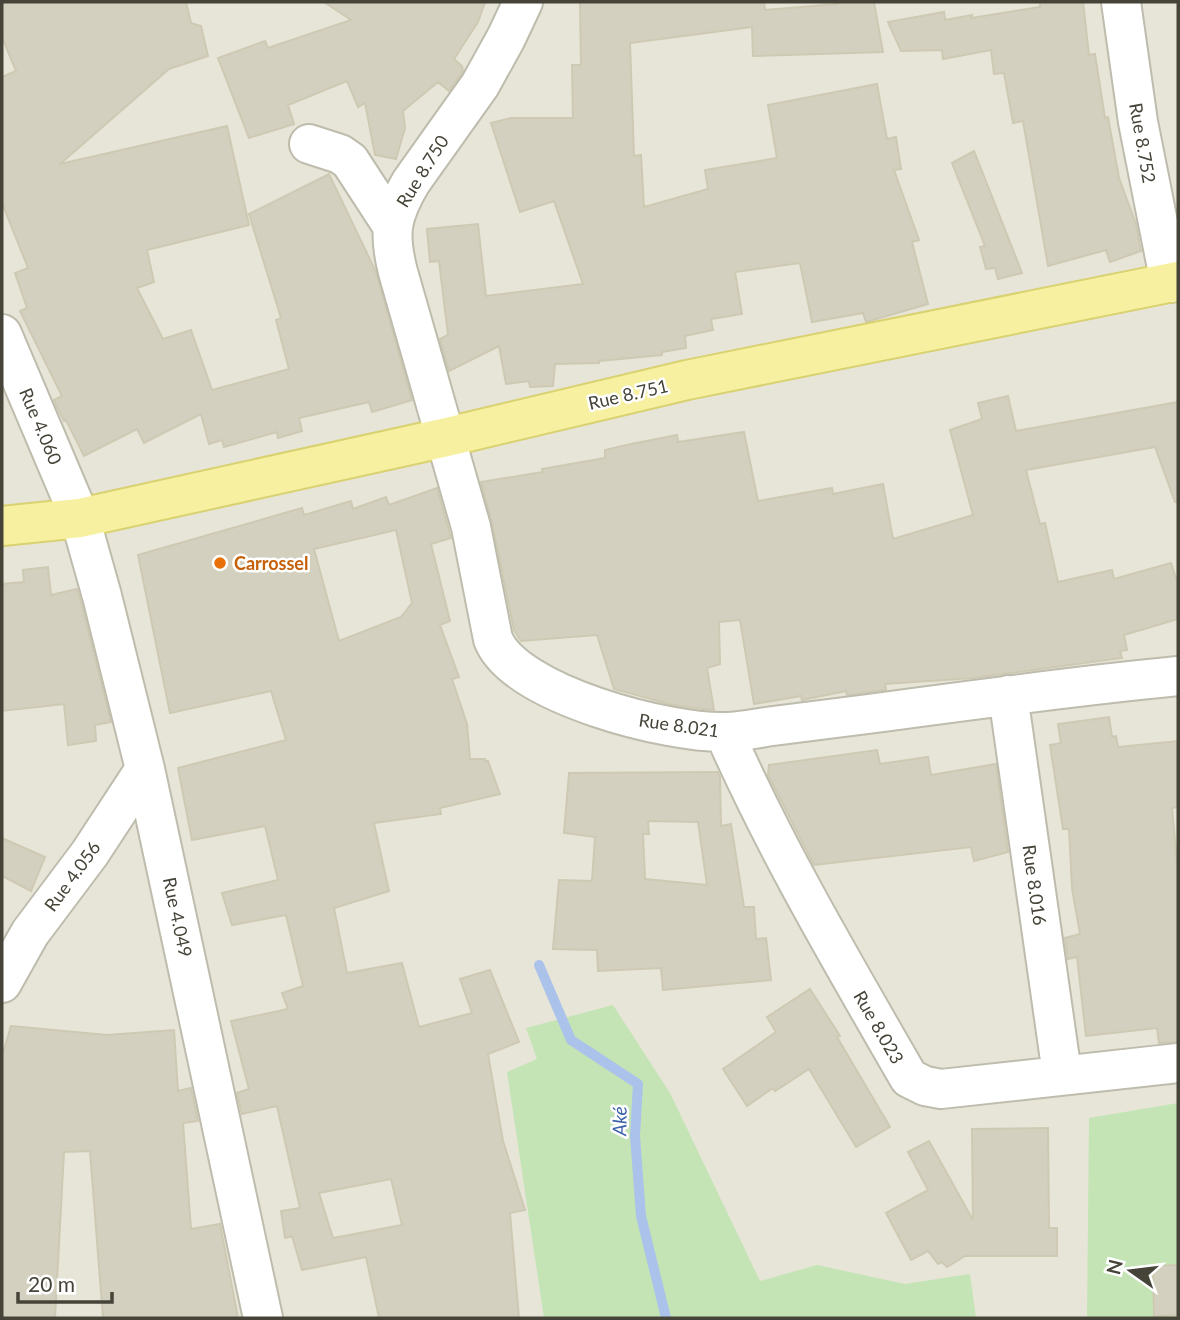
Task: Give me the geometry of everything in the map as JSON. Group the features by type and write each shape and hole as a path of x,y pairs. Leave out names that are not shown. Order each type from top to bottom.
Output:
{"main road":[{"name":"Rue 8.751","path":"2,526 80,518 447,437 687,380 1174,282"}],"street":[{"name":"Rue 8.750","path":"447,437 401,284 392,248 391,224 411,181 493,63 523,2"},
{"name":"Rue 8.752","path":"1121,2 1138,122 1174,282"},
{"path":"309,144 340,154 350,161 391,224"},
{"name":"Rue 4.060","path":"2,334 80,518"},
{"name":"Rue 8.021","path":"447,437 471,527 493,639 504,658 543,685 623,716 661,725 724,732 1178,676"},
{"name":"Rue 4.049","path":"80,518 145,769 263,1318"},
{"name":"Rue 8.016","path":"1008,695 1062,1074"},
{"name":"Rue 8.023","path":"724,732 752,794 827,935 909,1078 925,1086 942,1089 1178,1063"},
{"name":"Rue 4.056","path":"2,983 16,935 90,853 145,769"}],"shaded area":[{"path":"2,2 1178,2 1178,1318 2,1318"}],"green space":[{"path":"613,1005 670,1093 760,1281 817,1265 905,1284 970,1274 976,1318 544,1318 507,1072 537,1059 526,1028"},
{"path":"1178,1103 1178,1318 1087,1318 1089,1118"}],"building":[{"path":"2,2 186,2 191,23 201,26 208,56 169,69 60,164 227,126 249,225 147,250 154,282 137,288 163,339 191,330 212,390 289,369 276,320 281,318 249,214 329,174 376,272 412,400 372,412 369,402 299,418 302,431 278,438 277,432 224,447 222,440 209,444 201,414 144,443 137,429 84,456 56,405 54,400 62,396 20,311 27,308 15,273 28,268 2,203 2,77 16,71 2,37"},
{"path":"324,2 485,2 478,22 454,59 462,66 463,71 449,91 438,82 403,111 405,128 396,159 375,155 365,103 358,107 347,81 288,105 294,124 249,138 218,58 265,41 268,48 351,20"},
{"path":"580,2 764,2 765,10 837,2 874,2 883,52 753,56 752,27 630,43 634,156 641,155 644,207 708,189 705,170 777,158 768,105 877,84 887,139 896,137 901,169 894,170 919,240 912,242 928,304 866,322 863,313 812,322 800,263 735,272 742,314 711,319 713,330 685,336 686,348 662,352 662,355 599,363 555,364 553,386 530,387 529,381 506,384 499,346 449,371 440,339 448,335 439,261 430,262 427,229 478,224 486,296 583,284 554,201 520,212 491,123 511,118 573,118 572,65 581,65"},
{"path":"1040,2 1083,2 1089,55 1095,54 1105,118 1108,117 1119,178 1136,224 1141,251 1110,262 1106,250 1048,266 1023,121 1013,123 1004,73 994,74 991,50 943,59 942,50 901,51 888,22 944,12 945,20 972,15 971,18 1040,7"},
{"path":"974,151 1022,273 998,279 995,268 986,269 980,247 985,246 952,163"},
{"path":"1008,396 1016,431 1178,402 1178,501 1175,502 1155,447 1026,470 1040,524 1045,523 1058,582 1112,570 1114,579 1171,563 1178,585 1178,619 1124,635 1127,650 1120,651 1122,658 973,678 885,684 886,690 847,695 846,691 802,700 801,696 754,704 740,620 719,622 720,664 707,668 714,710 673,705 614,689 597,635 521,641 514,630 481,482 605,458 605,450 677,435 678,442 744,432 758,501 832,488 833,494 883,484 893,539 973,515 950,430 982,419 978,403"},
{"path":"437,488 451,538 431,544 450,621 440,625 459,677 452,679 467,724 470,759 488,761 500,794 440,808 441,814 374,823 389,891 334,908 347,973 402,963 419,1027 472,1013 460,979 490,970 519,1042 488,1054 503,1141 525,1210 510,1213 519,1318 379,1318 366,1257 302,1270 292,1236 285,1238 281,1211 300,1208 277,1106 242,1114 237,1093 249,1089 231,1021 288,1009 282,993 303,986 286,915 232,925 222,893 278,880 265,826 192,840 178,768 286,740 271,691 170,713 138,555 302,508 304,515 351,501 353,509 386,497 389,505","holes":["396,530 412,603 401,617 339,641 314,549","391,1179 402,1225 333,1238 319,1193"]},
{"path":"48,567 51,595 77,589 81,602 111,722 95,725 96,741 68,745 64,704 2,711 2,584 24,582 23,570"},
{"path":"1109,717 1112,737 1116,736 1118,747 1178,741 1178,807 1172,808 1178,874 1178,1042 1159,1043 1157,1028 1086,1036 1077,957 1068,959 1065,938 1080,934 1072,888 1069,829 1063,829 1050,745 1061,743 1058,724"},
{"path":"877,750 880,764 928,757 931,775 996,764 1008,852 974,861 971,847 814,865 768,775 769,765"},
{"path":"718,772 721,826 731,824 744,907 754,907 756,939 766,938 771,980 663,990 661,968 598,971 597,950 553,949 559,880 592,881 595,837 564,833 569,773","holes":["648,821 698,822 707,885 645,879 643,834 649,834"]},
{"path":"2,838 45,857 31,891 2,876"},
{"path":"810,989 840,1036 837,1037 890,1127 856,1147 809,1069 775,1091 773,1088 747,1106 723,1069 776,1032 767,1017"},
{"path":"11,1026 107,1035 174,1030 178,1091 191,1088 198,1121 183,1123 191,1229 220,1224 238,1318 103,1318 90,1151 64,1152 55,1318 2,1318 2,1056"},
{"path":"1048,1128 1049,1228 1057,1228 1057,1256 965,1256 947,1267 942,1262 938,1264 928,1251 911,1260 886,1213 928,1190 908,1152 929,1141 973,1220 972,1129"},
{"path":"1178,1265 1178,1315 1154,1316 1153,1266"}],"waterway":[{"name":"Aké","path":"539,965 571,1040 638,1084 635,1136 641,1216 666,1318"}],"place":[{"name":"Carrossel","path":"220,563"}]}
